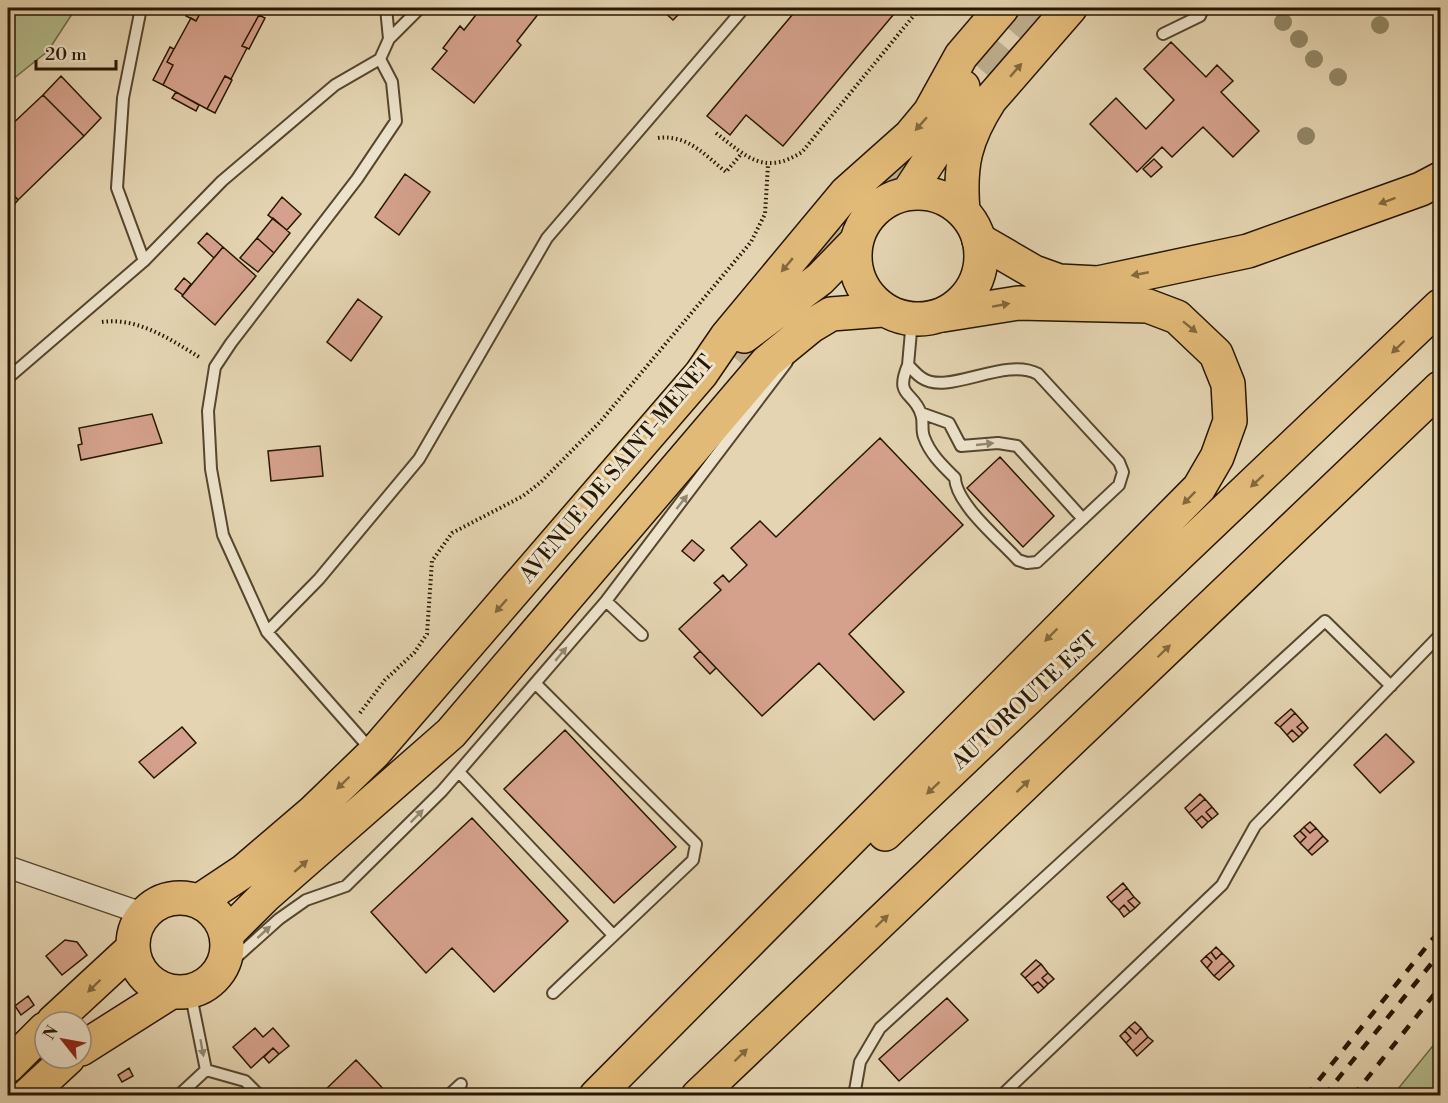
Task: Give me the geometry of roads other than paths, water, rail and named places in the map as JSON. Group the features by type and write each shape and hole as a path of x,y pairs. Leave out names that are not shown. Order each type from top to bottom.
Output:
{"main road":[{"name":"AVENUE DE SAINT-MENET","path":"199,901 244,871 314,812 374,753 701,374 727,336 846,193 910,136 930,112 961,57 1002,8"},
{"path":"963,211 961,166 968,140 980,116 990,100 1070,8"},
{"path":"908,193 942,141 972,64 1032,10"},
{"path":"979,240 1034,272 1050,278 1059,281 1098,282 1248,251 1421,189 1440,179"},
{"path":"908,193 928,193 947,199 963,211 973,225 979,240 981,263 975,285 962,303 912,315 865,292 855,268 855,243 862,225 874,210 890,199 908,193"},
{"path":"701,374 729,347 820,279 855,243"},
{"name":"AVENUE DE SAINT-MENET","path":"227,934 265,896 451,734 767,362 811,326 831,314 912,315 1018,303 1148,306 1177,317 1216,354 1228,384 1230,422 1217,457 1199,488 596,1095"},
{"name":"AUTOROUTE EST","path":"609,1095 1440,306"},
{"path":"372,804 742,364"},
{"path":"699,1095 1440,388"},
{"path":"93,1040 116,1024 181,991 207,984 220,970 227,953 227,934 221,920 212,908 199,901 180,897 160,901 144,914 135,929 133,948 138,968 152,983 181,991"},
{"path":"66,1010 133,948"},
{"path":"8,1066 33,1041"},
{"path":"27,1095 55,1070"}],"street":[{"path":"8,867 144,914"}],"lane":[{"path":"141,8 123,98 117,188 144,261"},
{"path":"386,8 389,39"},
{"path":"8,378 144,261 231,173 335,85 380,59 389,39 420,8"},
{"path":"267,632 319,579 419,459 547,238 744,8"},
{"path":"1163,34 1200,16 1203,8"},
{"path":"374,753 267,632 223,535 210,469 208,411 215,367 357,179 396,121 392,82 380,59"},
{"path":"912,315 908,365 902,378 905,394 921,413 949,423 961,447 998,443 1017,446 1083,519"},
{"path":"220,970 279,919 306,900 346,886 459,772 606,601 776,379 811,326"},
{"path":"908,365 922,379 937,383 1010,369 1030,370 1038,374 1119,462 1123,472 1119,485 1037,562 1028,563 1018,560 964,502 955,488 955,478 933,456 923,436 921,413"},
{"path":"606,601 642,635"},
{"path":"854,1095 860,1062 880,1028 1325,621 1391,686"},
{"path":"1001,1095 1222,885 1255,826 1440,635"},
{"path":"536,684 696,844 693,860 553,993"},
{"path":"459,772 613,935"},
{"path":"181,991 206,1070"},
{"path":"178,1095 206,1070"},
{"path":"206,1070 245,1081 260,1095"},
{"path":"448,1095 461,1084"}],"tunnel":[{"path":"829,262 1038,16"},
{"path":"742,364 784,315"}],"railway":[{"path":"1306,1096 1440,930"},
{"path":"1324,1096 1440,953"},
{"path":"1353,1096 1440,987"}]}
